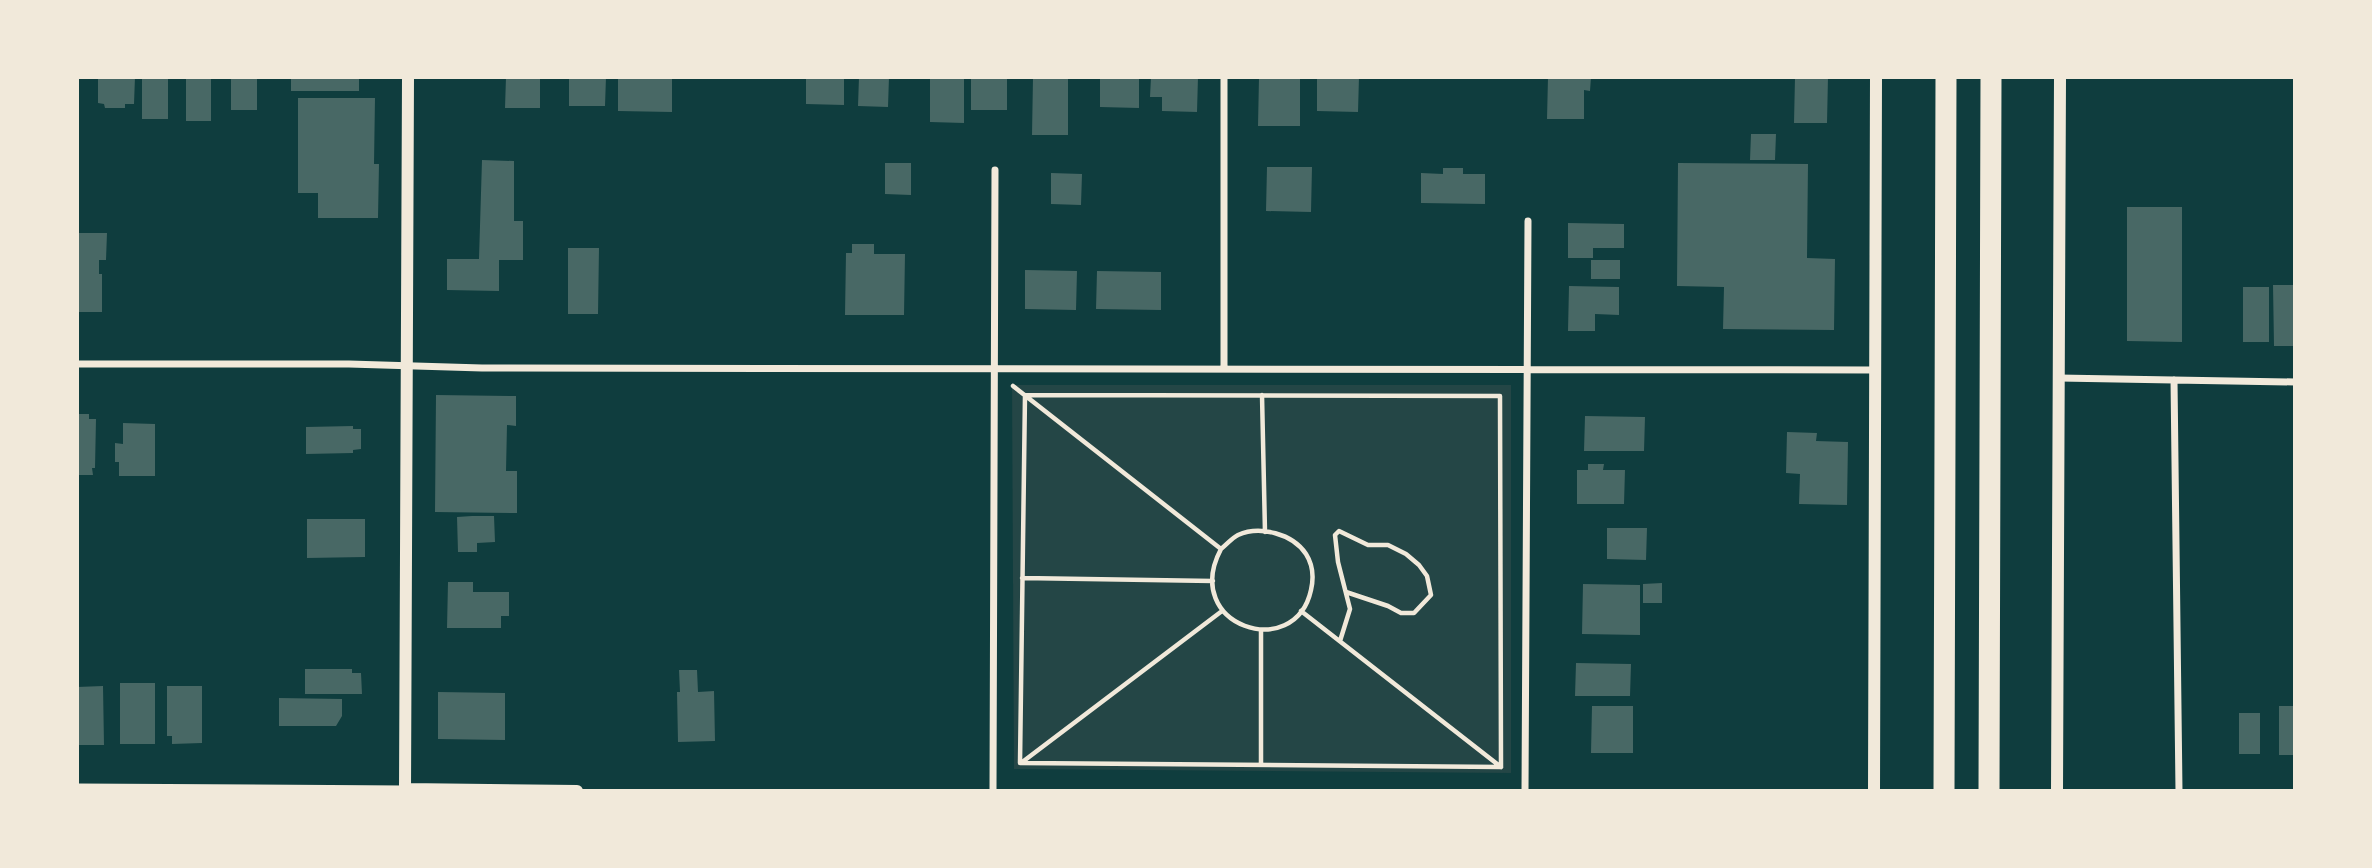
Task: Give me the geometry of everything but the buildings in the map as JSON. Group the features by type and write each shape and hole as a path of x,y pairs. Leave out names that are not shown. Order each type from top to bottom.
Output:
{"highway":[{"path":"1944,791 1946,77"},
{"path":"1989,791 1991,77"}],"street":[{"path":"405,790 408,77"},
{"path":"1224,77 1224,369"},
{"path":"1874,791 1876,77"},
{"path":"2057,791 2060,77"},
{"path":"993,791 995,170"},
{"path":"1525,791 1528,220"},
{"path":"77,364 1526,372 1874,370"},
{"path":"2059,378 2295,382"},
{"path":"2175,380 2179,791"},
{"path":"77,787 577,791"}],"path":[{"path":"1013,385 1221,549"},
{"path":"1025,395 1500,396 1501,767"},
{"path":"1020,763 1025,395"},
{"path":"1262,395 1265,532"},
{"path":"1340,641 1350,609 1346,592 1335,535 1339,531 1368,544 1388,545 1405,554 1419,565 1427,576 1431,595 1414,613 1401,613 1346,592"},
{"path":"1265,532 1277,533 1302,548 1311,562 1313,580 1309,597 1301,611 1280,627 1261,631 1236,622 1222,611 1214,595 1213,581 1215,561 1221,549 1238,535 1265,532"},
{"path":"1023,578 1213,581"},
{"path":"1020,763 1222,611"},
{"path":"1301,611 1501,767"},
{"path":"1261,631 1261,765"},
{"path":"1020,763 1501,767"}],"shaded area":[{"path":"1012,385 1511,385 1511,773 1014,769"}]}
